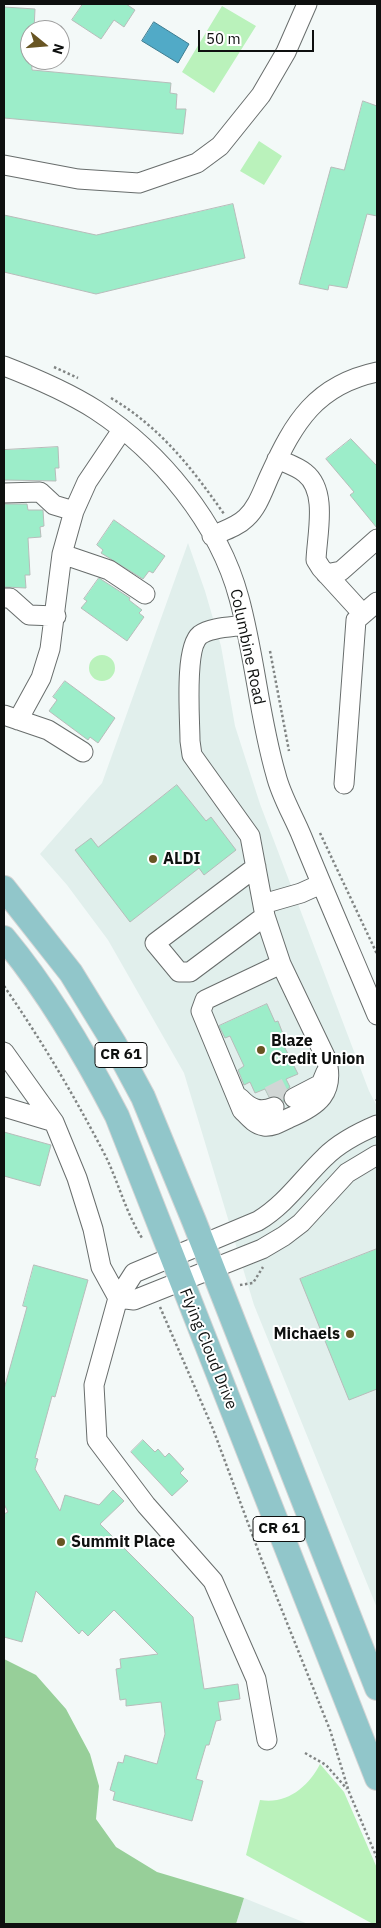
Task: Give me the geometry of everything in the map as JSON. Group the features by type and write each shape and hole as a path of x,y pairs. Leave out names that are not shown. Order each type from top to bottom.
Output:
{"main road":[{"name":"Flying Cloud Drive","path":"4,888 71,973 114,1042 142,1097 213,1268 377,1688"},
{"name":"Flying Cloud Drive","path":"4,938 53,1006 98,1078 142,1176 171,1256 377,1778"}],"street":[{"path":"4,166 78,179 140,182 197,163 220,146 261,95 286,52 307,4"},
{"name":"Columbine Road","path":"4,366 64,392 96,410 122,430 172,477 212,536 224,558 239,597 259,706 276,778 377,1015"},
{"path":"212,536 244,519 254,509 277,459 297,422 314,403 335,388 358,376 377,372"},
{"path":"83,752 48,730 11,718 41,678 50,649 56,616 58,579 62,554 74,512 88,482 122,430"},
{"path":"277,459 306,473 314,484 319,496 316,560 326,574 363,614"},
{"path":"4,493 40,492 54,505 74,512"},
{"path":"326,574 342,571 377,539"},
{"path":"62,554 109,570 145,594"},
{"path":"4,598 10,598 29,615 56,616"},
{"path":"344,784 356,620 377,602"},
{"path":"245,625 200,635 190,649 190,741 192,755 199,767 246,828 264,910 281,964 326,1058 330,1072 330,1080 323,1096 311,1108 274,1125 266,1126 250,1119 242,1110 202,1017 202,1004 205,1000 281,964"},
{"path":"256,867 155,943 179,972 190,972 264,910 321,884"},
{"path":"4,1052 54,1122 77,1178 93,1229 101,1267 118,1298"},
{"path":"292,1092 321,1084 326,1071 326,1058"},
{"path":"235,1092 252,1108 266,1110 271,1101"},
{"path":"4,1107 54,1122"},
{"path":"267,1740 256,1679 213,1581 146,1505 97,1440 94,1385 118,1298 134,1273 258,1221 281,1205 326,1156 341,1143 377,1125"},
{"path":"118,1298 134,1300 262,1248 284,1236 301,1223 347,1172 377,1155"}],"path":[{"path":"4,986 39,1037 78,1102 107,1160 133,1223 144,1240"},
{"path":"154,1291 213,1429 261,1558 323,1712 349,1792 377,1858"},
{"path":"305,1753 326,1765 349,1792"}],"shaded area":[{"path":"188,543 205,591 221,646 235,726 260,804 369,1091 377,1106 377,1608 254,1305 184,1073 108,940 67,885 40,854 102,783"},
{"path":"244,1898 308,1924 236,1924"}],"green space":[{"path":"222,6 256,26 214,93 182,72"},
{"path":"259,141 282,156 264,185 240,171"},
{"path":"102,655 111,659 115,668 111,677 102,681 93,677 89,668 93,659"},
{"path":"4,1659 36,1675 66,1709 90,1754 99,1786 96,1819 116,1847 157,1872 244,1898 236,1924 4,1924"},
{"path":"320,1764 344,1792 377,1868 377,1924 373,1924 246,1855 260,1800 270,1801 288,1797 310,1780"}],"water":[{"path":"154,22 189,44 178,63 142,41"}],"building":[{"path":"83,4 126,4 135,10 124,27 114,20 101,39 72,20"},
{"path":"4,7 35,9 34,20 20,20 20,70 171,83 170,93 177,94 176,109 186,109 183,134 4,118"},
{"path":"363,101 377,106 377,216 367,214 347,288 329,285 328,290 299,284 331,167 344,170"},
{"path":"233,204 245,258 96,294 4,272 4,215 96,235"},
{"path":"351,439 377,466 377,528 350,495 354,492 326,459"},
{"path":"58,447 59,468 55,468 56,481 4,480 4,450"},
{"path":"4,504 27,504 28,510 43,510 44,526 40,527 41,537 28,538 30,575 25,575 26,588 4,587"},
{"path":"114,520 165,556 153,573 149,571 143,579 101,553 103,550 97,545"},
{"path":"99,578 130,598 129,600 142,610 139,613 144,617 127,641 81,608 87,601 84,599"},
{"path":"65,681 115,718 98,743 90,737 88,740 49,711 57,700 53,697"},
{"name":"ALDI","path":"177,785 206,821 211,817 236,850 204,875 199,868 130,922 75,850 91,838 98,847"},
{"name":"Blaze Credit Union","path":"267,1004 275,1022 278,1021 283,1034 279,1036 298,1074 286,1079 290,1087 284,1092 284,1102 277,1096 269,1097 265,1089 255,1093 250,1082 244,1085 238,1070 244,1066 230,1036 225,1038 219,1026"},
{"path":"4,1132 51,1145 40,1186 4,1176"},
{"name":"Michaels","path":"377,1249 377,1389 349,1400 300,1279"},
{"name":"Summit Place","path":"34,1265 88,1280 55,1397 52,1396 35,1458 38,1459 35,1469 60,1511 65,1495 99,1505 113,1490 124,1501 100,1524 193,1617 204,1689 238,1684 240,1699 218,1702 221,1720 216,1721 209,1745 206,1745 196,1779 203,1781 192,1821 113,1800 115,1792 110,1790 118,1762 123,1763 125,1755 157,1764 165,1734 161,1702 126,1706 126,1699 120,1700 116,1669 121,1668 120,1659 158,1654 114,1610 88,1636 82,1630 79,1634 36,1591 22,1642 4,1637 4,1514 8,1512 4,1504 4,1389 27,1307 23,1306"},
{"path":"143,1440 155,1452 158,1449 165,1457 169,1453 184,1469 180,1473 188,1481 172,1496 131,1452"}],"tunnel":[{"path":"269,1096 289,1086"}],"place":[{"name":"ALDI","path":"153,859"},
{"name":"Blaze Credit Union","path":"261,1050"},
{"name":"Michaels","path":"350,1334"},
{"name":"Summit Place","path":"61,1542"}]}
